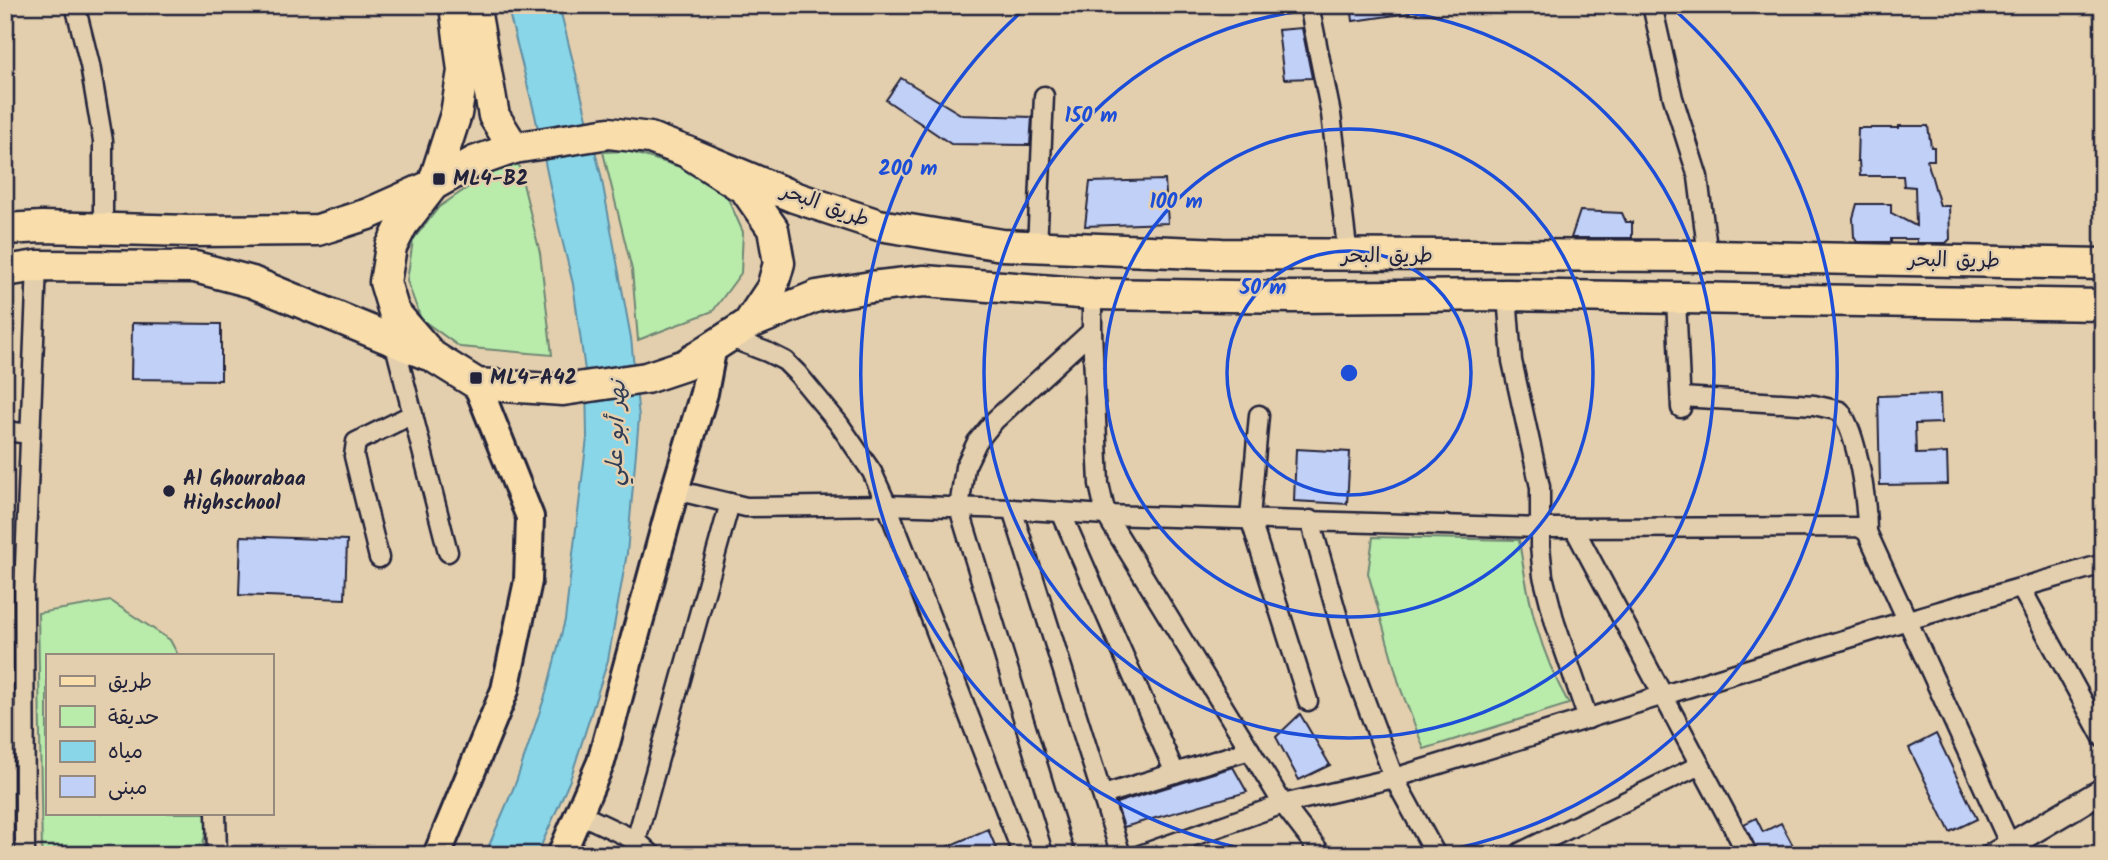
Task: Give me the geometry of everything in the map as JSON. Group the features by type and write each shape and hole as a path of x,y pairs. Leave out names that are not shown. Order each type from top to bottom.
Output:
{"highway":[{"path":"432,356 394,312 385,282 391,247 402,225 433,185 456,114 463,71 455,5"},
{"path":"474,5 494,116 514,148"},
{"path":"5,229 318,230 368,214 474,163 514,148 609,133 649,138 687,152 745,189 774,229 779,263 772,288 730,335 685,365 646,378 562,390 477,384 432,356 252,282 195,267 37,266 5,271"},
{"name":"طريق البحر","path":"687,152 794,197 879,225 1002,245 1348,256 1708,256 2103,264"},
{"name":"طريق البحر","path":"730,335 817,296 925,281 1093,293 1292,297 1507,295 2103,305"}],"main road":[{"path":"561,855 601,762 674,489 704,393 730,335"},
{"path":"437,855 505,691 528,581 530,517 477,384"}],"street":[{"path":"75,5 90,65 103,141 103,229"},
{"path":"1309,5 1331,114 1348,256"},
{"path":"1652,5 1673,97 1698,177 1708,256"},
{"path":"1037,247 1044,96"},
{"path":"24,855 14,741 24,589 37,266"},
{"path":"1093,293 1092,331 1099,493 1106,515 1283,804 1322,855"},
{"path":"1507,295 1512,361 1540,487 1541,561 1546,591 1588,719"},
{"path":"1676,299 1681,403 1814,405 1840,411 1849,426 1864,498 1867,532 1908,620 2002,850 2103,790"},
{"path":"1065,855 959,508 965,467 977,442 995,421 1092,331"},
{"path":"730,335 785,361 839,424 872,472 1023,855"},
{"path":"394,341 449,552"},
{"path":"379,558 354,456 356,442 413,414"},
{"path":"1259,415 1250,518 1308,701"},
{"path":"5,431 30,434"},
{"path":"674,489 746,507 887,505 1106,515 1541,528 1857,526 1867,532"},
{"path":"634,848 730,503"},
{"path":"1013,509 1121,855"},
{"path":"1061,512 1175,773"},
{"path":"1310,520 1352,663 1394,778 1436,855"},
{"path":"1574,528 1748,855"},
{"path":"1140,855 1283,804 1394,778 1908,620 2103,564"},
{"path":"2021,588 2103,737"},
{"path":"1103,795 1250,750"},
{"path":"1521,852 1700,765"},
{"path":"216,814 217,855"},
{"path":"580,814 634,848 653,855"}],"green space":[{"path":"627,151 691,170 726,194 743,232 741,273 713,311 638,340 632,270 603,152"},
{"path":"518,163 540,253 552,355 460,347 421,319 407,281 413,240 439,207 495,169"},
{"path":"1373,537 1519,540 1526,584 1542,645 1569,704 1424,749 1400,687 1368,573"},
{"path":"111,601 170,640 177,654 46,654 46,814 211,814 203,843 210,855 42,855 38,613"}],"water":[{"name":"نهر أبو علي","path":"507,5 559,5 601,175 631,338 639,418 627,553 608,660 570,780 537,855 485,855 516,782 546,693 565,620 587,438 586,378 573,284"}],"building":[{"path":"1351,5 1409,5 1410,13 1353,21"},
{"path":"1302,28 1312,78 1284,79 1278,30"},
{"path":"901,78 962,115 1032,117 1030,145 951,144 886,100"},
{"path":"1928,126 1931,147 1934,147 1934,160 1927,160 1940,206 1949,206 1950,239 1946,243 1917,243 1917,239 1857,242 1854,237 1853,218 1857,204 1891,204 1891,213 1916,226 1915,187 1904,186 1903,176 1860,176 1857,161 1858,128"},
{"path":"1165,180 1168,223 1085,226 1090,182"},
{"path":"1580,211 1622,213 1626,222 1632,222 1632,238 1571,238"},
{"path":"132,323 221,324 221,380 131,379"},
{"path":"1940,394 1941,423 1915,424 1916,454 1947,453 1948,484 1880,485 1878,396"},
{"path":"1296,449 1350,452 1347,504 1294,501"},
{"path":"241,536 347,540 345,599 239,595"},
{"path":"1300,714 1330,765 1299,780 1276,737"},
{"path":"1936,734 1977,819 1950,832 1909,748"},
{"path":"1233,767 1247,792 1124,827 1116,803"},
{"path":"1756,818 1763,832 1781,823 1798,855 1759,855 1744,824"},
{"path":"988,829 999,855 928,855"}],"place":[{"name":"ML4-B2","path":"439,179"},
{"name":"ML4-A42","path":"476,378"},
{"name":"Al Ghourabaa Highschool","path":"169,491"}]}
